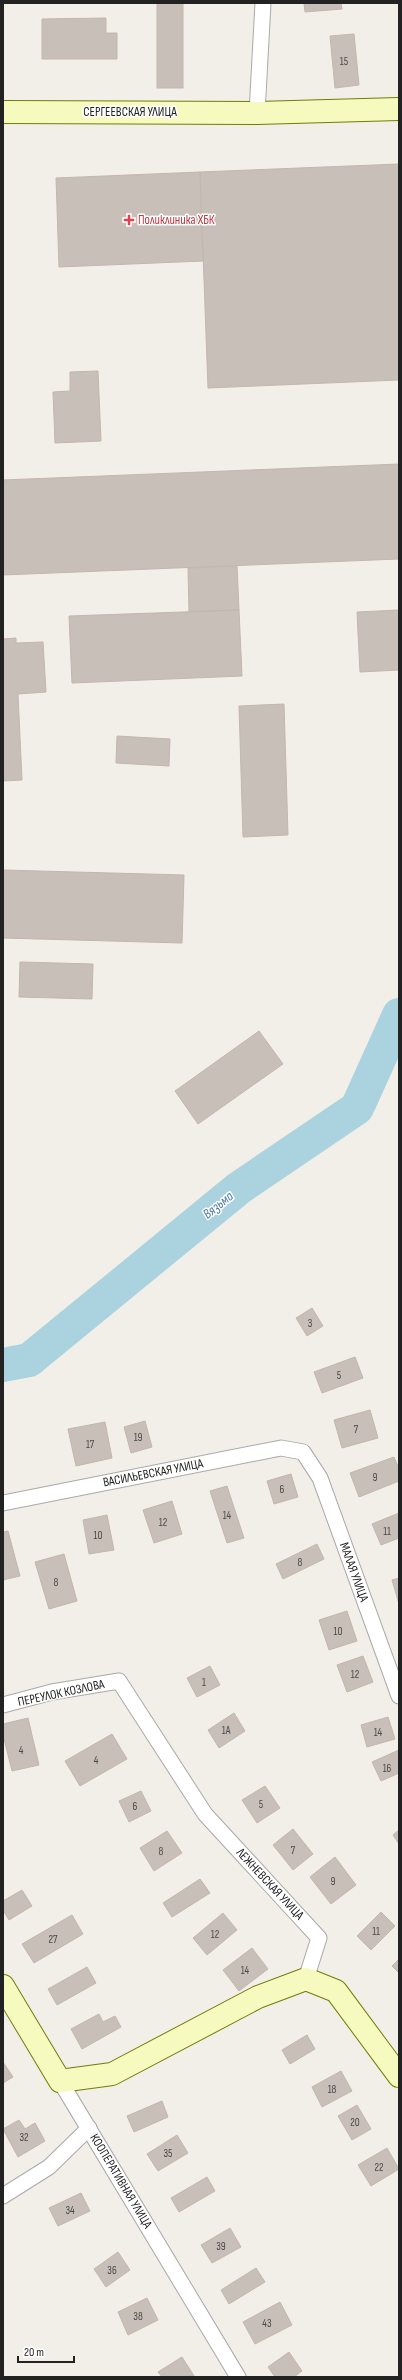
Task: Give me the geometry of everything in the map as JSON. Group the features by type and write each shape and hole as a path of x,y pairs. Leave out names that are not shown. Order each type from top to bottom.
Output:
{"street":[{"path":"256,112 263,3"},
{"name":"СЕРГЕЕВСКАЯ УЛИЦА","path":"3,112 256,112 399,109"},
{"name":"ВАСИЛЬЕВСКАЯ УЛИЦА","path":"3,1503 281,1448 303,1452"},
{"name":"МАЛАЯ УЛИЦА","path":"303,1452 320,1478 399,1696"},
{"name":"ПЕРЕУЛОК КОЗЛОВА","path":"3,1705 52,1692 119,1681"},
{"name":"ЛЕЖНЕВСКАЯ УЛИЦА","path":"119,1681 205,1814 319,1938 306,1979"},
{"path":"60,2081 112,2074 258,1997 306,1979 336,1991 399,2076"},
{"name":"КООПЕРАТИВНАЯ УЛИЦА","path":"3,1986 238,2377"},
{"path":"3,2196 49,2167 89,2128"}],"building":[{"path":"157,3 183,3 183,88 157,88"},
{"path":"304,3 341,3 342,9 305,12"},
{"path":"106,18 106,33 117,33 117,59 42,59 42,19"},
{"path":"354,34 359,85 335,88 330,36"},
{"path":"399,164 399,380 208,388 200,172"},
{"name":"Поликлиника ХБК","path":"200,172 203,261 59,267 56,178"},
{"path":"98,371 101,441 55,443 53,392 70,391 70,372"},
{"path":"399,464 399,559 3,575 3,480"},
{"path":"237,566 239,610 189,612 188,568"},
{"path":"239,610 242,676 72,683 69,616"},
{"path":"399,610 399,670 360,672 357,612"},
{"path":"16,638 16,643 43,642 46,692 18,694 22,780 3,781 3,639"},
{"path":"284,704 288,835 243,837 239,706"},
{"path":"117,736 170,739 169,766 116,763"},
{"path":"3,870 184,875 182,943 3,938"},
{"path":"20,962 93,964 92,999 19,997"},
{"path":"259,1031 283,1064 198,1124 175,1091"},
{"path":"312,1308 323,1326 307,1336 296,1318"},
{"path":"355,1357 363,1378 322,1393 314,1372"},
{"path":"370,1410 378,1438 342,1448 334,1420"},
{"path":"145,1421 152,1447 131,1453 124,1427"},
{"path":"105,1422 112,1458 76,1466 68,1429"},
{"path":"394,1457 399,1469 399,1481 359,1497 350,1473"},
{"path":"291,1474 298,1497 274,1504 267,1481"},
{"path":"227,1486 244,1538 227,1543 210,1491"},
{"path":"172,1501 182,1534 154,1543 143,1510"},
{"path":"399,1513 399,1538 381,1545 372,1524"},
{"path":"107,1515 114,1550 89,1554 83,1520"},
{"path":"8,1531 20,1576 3,1580 3,1532"},
{"path":"317,1544 324,1559 283,1579 276,1564"},
{"path":"64,1554 77,1601 49,1609 35,1562"},
{"path":"399,1578 399,1604 392,1580"},
{"path":"347,1611 357,1641 329,1650 319,1620"},
{"path":"363,1656 373,1682 347,1692 337,1665"},
{"path":"210,1666 220,1685 197,1697 187,1678"},
{"path":"234,1713 245,1731 219,1748 208,1730"},
{"path":"388,1717 395,1739 367,1747 361,1725"},
{"path":"28,1718 39,1765 12,1771 3,1735 3,1724"},
{"path":"112,1734 127,1759 80,1786 65,1761"},
{"path":"399,1750 399,1773 381,1781 372,1762"},
{"path":"265,1786 280,1808 257,1823 242,1800"},
{"path":"141,1791 151,1811 129,1822 119,1801"},
{"path":"293,1829 313,1854 293,1870 273,1845"},
{"path":"399,1830 399,1844 393,1835"},
{"path":"167,1831 182,1853 154,1871 140,1848"},
{"path":"335,1857 356,1885 331,1904 310,1877"},
{"path":"200,1879 210,1893 172,1917 163,1903"},
{"path":"22,1890 32,1906 9,1920 3,1910 3,1901"},
{"path":"381,1912 395,1926 371,1950 357,1936"},
{"path":"223,1913 237,1930 207,1955 193,1938"},
{"path":"72,1915 83,1934 34,1963 22,1944"},
{"path":"252,1948 268,1969 239,1991 223,1970"},
{"path":"399,1959 399,1973 392,1966"},
{"path":"87,1967 96,1983 57,2005 48,1989"},
{"path":"99,2014 103,2022 115,2016 121,2027 82,2049 71,2029"},
{"path":"307,2035 315,2049 290,2064 282,2050"},
{"path":"3,2062 13,2077 3,2083"},
{"path":"341,2071 352,2091 322,2107 312,2087"},
{"path":"162,2101 168,2117 134,2132 127,2116"},
{"path":"357,2105 371,2129 352,2140 338,2116"},
{"path":"19,2120 25,2129 35,2123 45,2141 18,2157 3,2129"},
{"path":"177,2135 188,2153 158,2171 147,2154"},
{"path":"387,2148 399,2169 371,2186 358,2165"},
{"path":"207,2177 215,2191 179,2212 171,2198"},
{"path":"81,2193 90,2211 58,2226 49,2208"},
{"path":"230,2228 241,2247 212,2263 201,2245"},
{"path":"118,2252 130,2270 106,2287 94,2269"},
{"path":"256,2268 265,2282 229,2304 221,2290"},
{"path":"147,2298 158,2320 128,2335 118,2312"},
{"path":"280,2302 292,2325 255,2344 243,2322"},
{"path":"289,2352 302,2371 294,2377 275,2377 268,2367"},
{"path":"182,2357 194,2376 162,2377 158,2372"}],"waterway":[{"name":"Вязьма","path":"3,1365 29,1360 239,1188 357,1108 399,1015"}],"place":[{"name":"Поликлиника ХБК","path":"129,220"}]}
